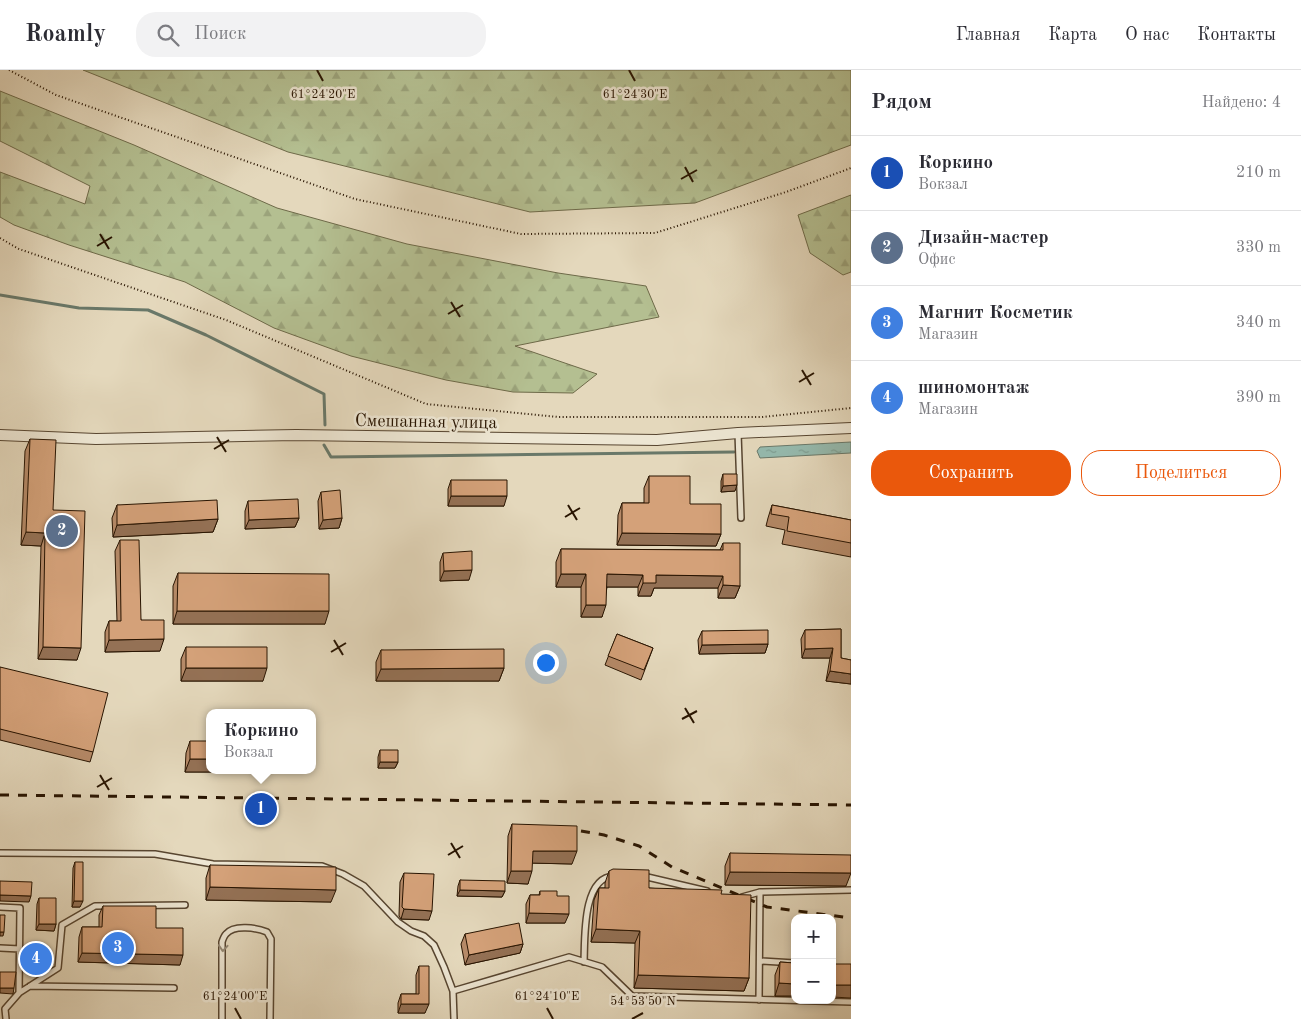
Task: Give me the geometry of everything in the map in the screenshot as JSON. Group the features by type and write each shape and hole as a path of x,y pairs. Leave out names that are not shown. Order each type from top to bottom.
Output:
{"street":[{"name":"Смешанная улица","path":"0,435 96,439 296,435 657,440 738,433 851,428"}],"lane":[{"path":"738,433 741,518"},
{"path":"0,852 155,854 213,864 322,866 343,874 364,886 398,922 411,931 424,936 434,945 453,991 454,1019"},
{"path":"584,962 590,899 598,883 608,876 617,876"},
{"path":"636,876 645,876 718,894"},
{"path":"737,898 760,892 851,890"},
{"path":"759,1000 760,892"},
{"path":"6,1019 3,1009 19,992 58,968 62,925 95,906 185,905"},
{"path":"0,907 20,908 19,992"},
{"path":"222,1019 222,942 226,933 234,928 259,928 267,932 270,939 270,1019"},
{"path":"0,948 20,949"},
{"path":"453,991 569,957 602,967 632,996 851,1002"},
{"path":"760,961 791,963"},
{"path":"30,986 174,988"}],"path":[{"path":"9,70 56,95 355,199 521,234 655,233 786,192 851,168"},
{"path":"0,238 19,249 226,320 426,404 558,417 762,417 851,408"}],"green space":[{"path":"83,70 851,70 851,145 695,203 530,212 288,152"},
{"path":"0,91 134,145 277,208 407,244 558,273 646,286 659,317 515,346 597,374 573,393 513,392 446,380 351,356 274,328 185,282 69,245 14,225 0,217 0,172 85,204 90,186 0,141"},
{"path":"851,195 851,272 843,275 810,253 798,215"}],"water":[{"path":"851,442 851,453 760,458 757,451 760,447"}],"building":[{"path":"30,439 56,440 53,510 85,511 81,648 43,647 45,533 26,532"},
{"path":"723,474 737,474 737,485 723,486"},
{"path":"649,476 690,476 690,504 721,504 721,534 622,533 622,503 649,503"},
{"path":"451,480 507,480 507,496 451,496"},
{"path":"340,490 342,518 323,520 321,492"},
{"path":"298,499 299,518 249,520 248,501"},
{"path":"217,500 218,519 117,525 117,505"},
{"path":"772,505 851,520 851,543 787,531 789,517 771,514"},
{"path":"120,540 139,540 141,620 164,620 164,639 109,640 109,621 121,621"},
{"path":"723,543 740,543 740,586 723,585 723,576 656,575 656,583 643,583 643,575 607,574 606,605 586,605 586,574 561,574 561,549 723,550"},
{"path":"472,551 472,570 444,571 443,553"},
{"path":"178,573 329,574 329,611 177,611"},
{"path":"841,629 841,658 851,660 851,674 830,671 833,648 805,649 805,630"},
{"path":"768,630 768,644 702,645 702,631"},
{"path":"617,634 653,648 644,670 608,656"},
{"path":"186,647 267,647 267,668 186,668"},
{"path":"504,649 504,668 381,669 381,650"},
{"path":"0,667 108,693 93,752 0,729"},
{"path":"190,741 206,741 206,759 190,759"},
{"path":"380,750 398,750 398,762 380,762"},
{"path":"512,824 577,826 577,851 533,851 532,871 511,871"},
{"path":"730,853 851,855 851,873 730,872"},
{"path":"75,862 83,862 83,901 74,901"},
{"path":"210,865 336,867 336,890 210,887"},
{"path":"613,869 649,870 649,888 722,890 721,894 751,895 749,978 638,975 640,931 596,929 599,888 609,888 609,871"},
{"path":"404,873 434,874 432,911 404,909 402,907"},
{"path":"460,880 505,881 505,891 460,890"},
{"path":"0,881 32,882 31,896 0,895"},
{"path":"540,891 557,891 557,896 569,896 569,914 529,913 530,895 540,895"},
{"path":"39,898 56,898 56,924 39,924"},
{"path":"103,906 156,906 156,928 183,928 183,955 82,953 82,927 102,927"},
{"path":"0,915 5,915 4,932 0,932"},
{"path":"519,923 523,944 469,955 465,934"},
{"path":"780,962 791,963 791,984 779,983"},
{"path":"836,964 851,964 851,985 836,985"},
{"path":"419,966 429,966 429,1004 401,1004 401,994 419,994"},
{"path":"0,972 16,972 14,988 0,988"}],"waterway":[{"path":"0,295 79,308 148,310 206,335 324,394 325,425"},
{"path":"324,445 331,457 734,452"}],"railway":[{"path":"0,795 851,805"},
{"path":"581,831 604,835 639,846 672,867 767,907 851,918"}],"place":[{"name":"Дизайн-мастер","path":"62,531"},
{"name":"Коркино","path":"261,809"},
{"name":"Магнит Косметик","path":"118,948"},
{"name":"шиномонтаж","path":"36,959"}]}
